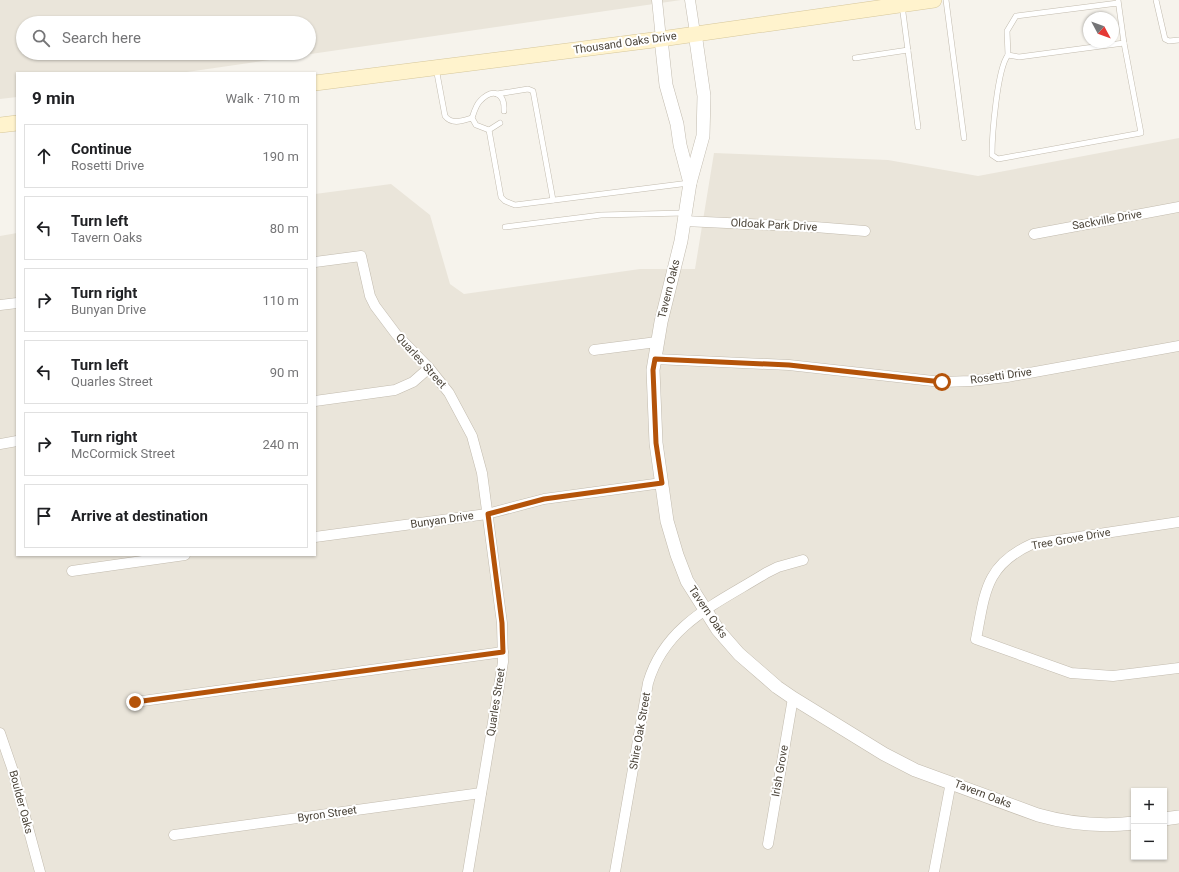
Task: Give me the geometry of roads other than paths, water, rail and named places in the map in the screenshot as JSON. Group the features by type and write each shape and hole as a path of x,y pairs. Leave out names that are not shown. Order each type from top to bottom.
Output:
{"main road":[{"name":"Thousand Oaks Drive","path":"316,83 662,39 695,32 934,0"},
{"path":"0,125 16,123"}],"street":[{"name":"Tavern Oaks","path":"657,0 666,85 677,124 680,145 690,183"},
{"name":"Tavern Oaks","path":"690,0 704,96 703,136 690,183 681,241 657,342 653,370 656,443 667,521 677,555 687,581 704,611 718,630 739,654 776,687 884,754 915,770 1058,821 1082,825 1104,826 1131,823"},
{"name":"Sackville Drive","path":"1034,234 1179,207"},
{"name":"Oldoak Park Drive","path":"684,217 865,231"},
{"name":"Quarles Street","path":"316,262 361,256 370,296 375,306 396,334 429,368 449,393 472,436 482,473 502,623 503,652 500,687 468,872"},
{"path":"0,305 16,302"},
{"path":"594,350 657,342"},
{"name":"Rosetti Drive","path":"655,359 789,365 942,382 971,381 1007,376 1179,346"},
{"path":"316,401 395,390 413,382 429,368"},
{"path":"0,444 16,441"},
{"name":"Bunyan Drive","path":"316,537 488,514 544,499 662,483"},
{"name":"Tree Grove Drive","path":"1179,522 1032,544 1018,550 1005,559 996,570 989,583 983,602 976,639 1071,673 1113,676 1179,668"},
{"path":"72,571 179,556"},
{"name":"Shire Oak Street","path":"615,872 651,673 660,654 673,635 691,619 766,573 778,567 803,560"},
{"path":"135,702 503,652"},
{"name":"Irish Grove","path":"768,844 793,698"},
{"name":"Boulder Oaks","path":"0,733 12,768 40,872"},
{"path":"934,872 951,782"},
{"name":"Byron Street","path":"174,835 481,793"},
{"path":"1167,819 1179,817"}],"lane":[{"path":"946,0 964,138"},
{"path":"1156,0 1165,39 1169,42 1179,40"},
{"path":"1118,2 1141,133 998,159 992,155 993,127 1000,84 1008,55 1007,31 1016,16 1118,2"},
{"path":"902,4 918,128"},
{"path":"1008,55 1019,57 1124,43"},
{"path":"856,58 908,50"},
{"path":"436,67 445,116 448,120 459,122 472,118 479,102 485,96 528,89 533,91 553,200"},
{"path":"497,94 504,101 504,111"},
{"path":"472,118 476,125 489,130"},
{"path":"489,130 500,123"},
{"path":"489,130 502,196 504,201 515,205 690,183"},
{"path":"505,227 601,214 684,217"}]}
